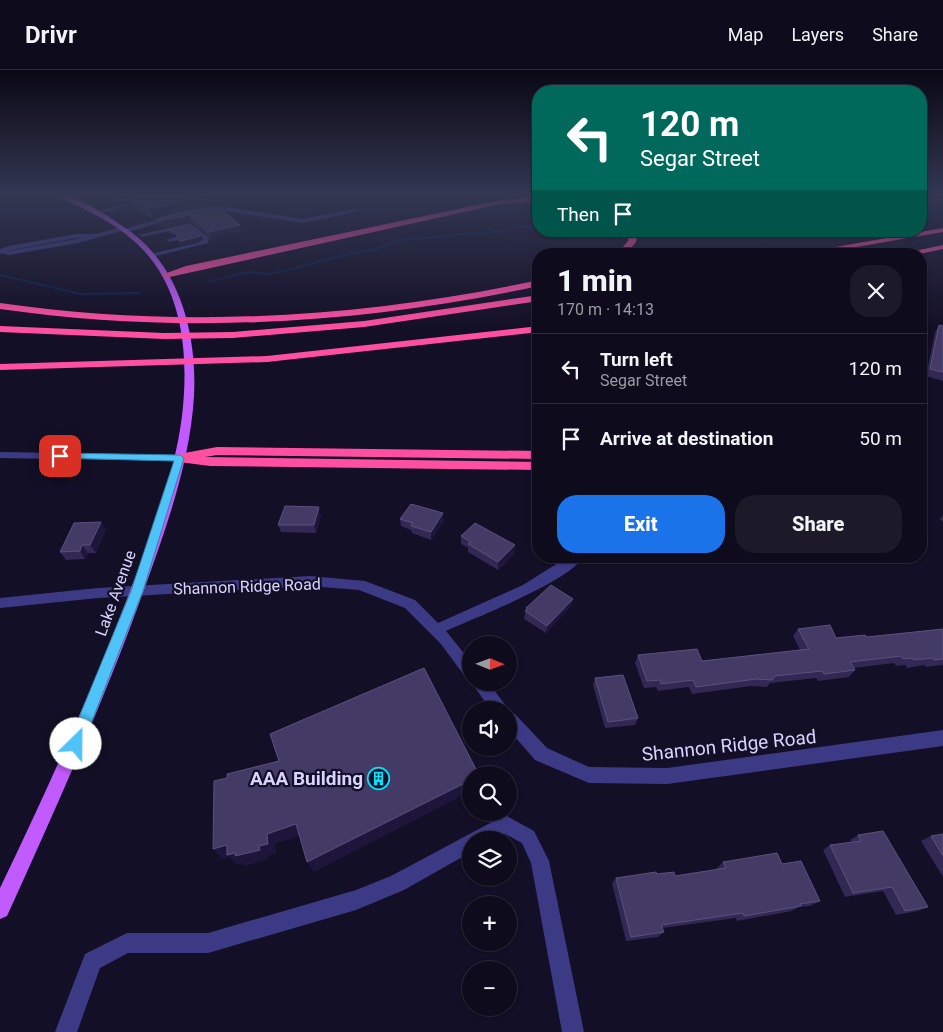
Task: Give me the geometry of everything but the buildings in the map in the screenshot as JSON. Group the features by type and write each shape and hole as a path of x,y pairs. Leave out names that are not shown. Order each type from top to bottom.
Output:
{"highway":[{"path":"165,275 189,272 345,239"},
{"path":"836,248 890,239"},
{"path":"927,250 943,247"},
{"path":"927,257 943,253"},
{"path":"0,306 54,314 156,321 209,322 357,312 443,300 532,284"},
{"path":"0,320 86,332 157,337 214,336 362,326 532,299"},
{"path":"371,347 532,322"},
{"path":"0,329 25,333 86,332"},
{"path":"0,367 160,364 276,358 532,330"},
{"path":"0,360 160,364"},
{"path":"180,458 217,451 532,455"},
{"path":"180,458 210,462 532,466"}],"main road":[{"name":"Lake Avenue","path":"0,908 83,727 137,591 180,458 189,396 189,360 183,322 165,275 152,255 134,239"}],"street":[{"path":"60,239 9,248 2,251 9,252 41,248 83,239"},
{"path":"171,239 174,241 206,242 202,239"},
{"path":"152,255 174,241"},
{"path":"0,455 180,458"},
{"path":"435,630 489,605 519,595 559,572 570,563"},
{"name":"Shannon Ridge Road","path":"0,603 137,591 310,581 360,585 410,604 462,662"},
{"path":"485,691 494,701"},
{"name":"Shannon Ridge Road","path":"517,728 541,754 589,775 667,776 943,738"},
{"path":"492,831 505,824 528,837 540,862 573,1032"},
{"path":"66,1032 92,961 128,943 208,943 356,900 397,883 462,847"}],"waterway":[{"path":"207,282 248,272 269,274 284,271 352,253 375,250 398,240 411,239"},
{"path":"0,275 81,294 139,293"}],"place":[{"name":"AAA Building","path":"379,778"}],"route":[{"path":"60,456 180,458 137,591 76,744"}]}
